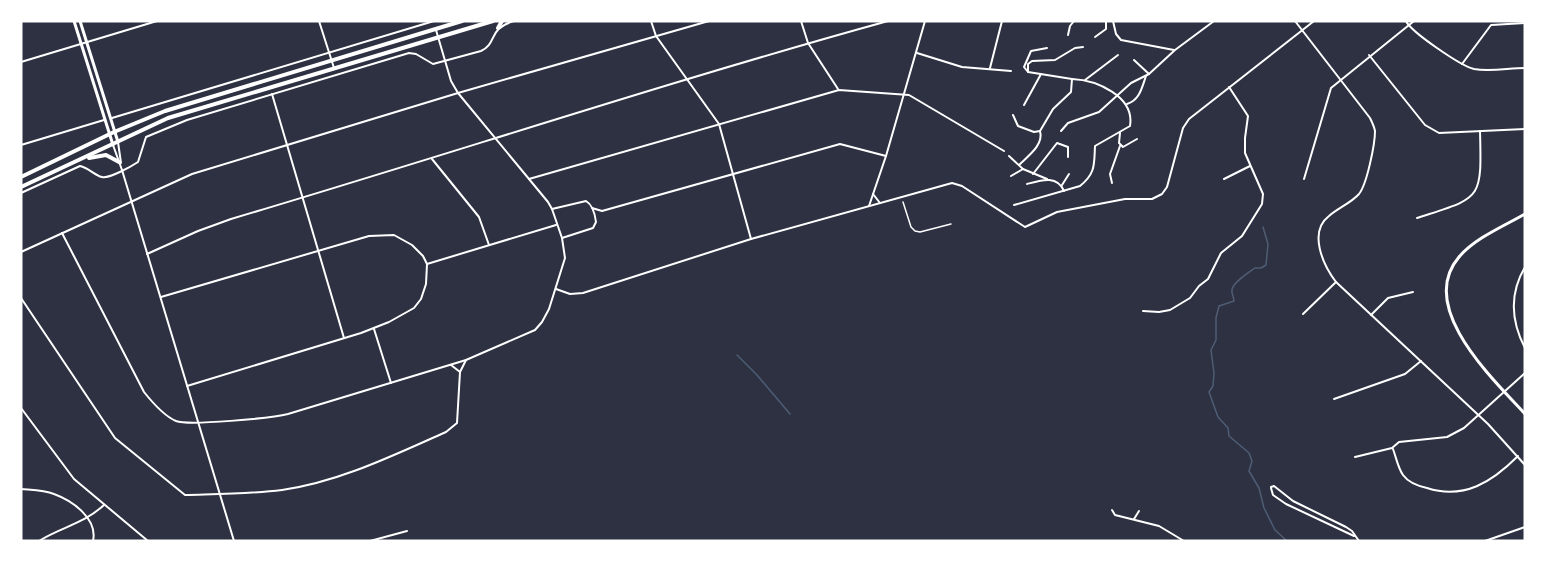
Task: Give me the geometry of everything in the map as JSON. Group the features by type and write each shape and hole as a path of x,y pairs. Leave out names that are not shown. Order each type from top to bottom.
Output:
{"main road":[{"path":"21,177 114,132 165,111 462,21"},
{"path":"21,187 168,118 493,21"},
{"path":"498,28 502,21"},
{"path":"75,162 102,154 109,156 121,166"}],"street":[{"path":"74,21 104,120 115,144"},
{"path":"80,21 114,132 115,144 131,201 234,541"},
{"path":"21,62 157,21"},
{"path":"319,21 334,68"},
{"path":"110,118 434,21"},
{"path":"21,193 80,166 104,178 121,166 139,161 144,140 148,135 187,120 410,53 432,64 484,50 498,28 514,21"},
{"path":"651,21 656,36 719,124 751,239"},
{"path":"21,252 192,174 458,93 709,21"},
{"path":"801,21 808,43 839,90"},
{"path":"147,254 212,225 432,159 687,78 888,21"},
{"path":"869,206 925,21"},
{"path":"990,69 1001,21"},
{"path":"1068,34 1074,21"},
{"path":"1095,37 1106,29 1106,21"},
{"path":"1113,21 1116,34 1121,40 1175,50"},
{"path":"1061,131 1068,123 1095,114 1138,78 1147,75 1175,50 1214,21"},
{"path":"1294,21 1370,118 1375,135 1360,192 1324,220 1319,230 1319,246 1336,282 1478,414 1525,465"},
{"path":"556,289 570,294 583,293 751,239 952,183 958,184 1025,227 1056,212 1125,199 1152,199 1167,187 1186,123 1194,114 1314,21"},
{"path":"1406,21 1408,26 1462,64 1483,70 1525,68"},
{"path":"1304,179 1329,91 1335,83 1414,21"},
{"path":"1462,64 1491,25 1525,23"},
{"path":"62,233 144,392 172,418 182,422 280,417 466,360 535,330 545,317 556,289 564,258 562,238 552,209 458,93 445,61 436,29"},
{"path":"1028,72 1028,64 1032,61 1055,60 1075,48 1083,47"},
{"path":"1014,205 1080,186 1088,179 1095,163 1094,149 1097,145 1129,128 1131,124 1127,104 1118,96 1085,80 1028,72 1023,66 1030,53 1047,48"},
{"path":"916,53 962,67 1011,71"},
{"path":"1085,80 1118,55"},
{"path":"1370,56 1428,129 1439,133 1525,129"},
{"path":"1134,60 1147,75"},
{"path":"1024,105 1041,74"},
{"path":"1127,104 1138,98 1147,75"},
{"path":"1013,115 1018,126 1034,132 1040,131 1052,110 1069,95 1072,79"},
{"path":"1143,311 1170,310 1188,300 1208,279 1221,253 1242,236 1263,199 1263,194 1250,166 1245,145 1248,116 1229,87"},
{"path":"529,178 839,90 904,93 1004,151"},
{"path":"272,94 344,338"},
{"path":"21,145 104,120"},
{"path":"1019,165 1040,143 1042,137 1040,131"},
{"path":"1417,218 1462,203 1475,192 1480,181 1480,131"},
{"path":"1112,183 1110,174 1120,146 1120,133"},
{"path":"1120,146 1126,147 1137,139"},
{"path":"1033,174 1048,157 1056,143 1062,143 1068,147 1068,157"},
{"path":"592,208 602,211 840,144 886,156"},
{"path":"1009,156 1023,169 1062,185 1065,191"},
{"path":"432,159 479,217 489,245"},
{"path":"1224,179 1250,166"},
{"path":"1011,176 1023,169"},
{"path":"1062,185 1069,174"},
{"path":"1027,184 1047,179"},
{"path":"873,194 880,203"},
{"path":"902,197 903,202"},
{"path":"552,209 584,201 588,202 596,218 596,224 591,230 562,238"},
{"path":"596,218 602,211"},
{"path":"1525,214 1468,248 1456,261 1447,284 1446,302 1453,321 1467,345 1525,414"},
{"path":"427,264 557,224"},
{"path":"161,297 369,236 390,234 401,238 412,245 423,256 427,264 425,289 417,304 374,329 187,386"},
{"path":"1525,267 1515,290 1513,311 1514,324 1525,348"},
{"path":"1303,314 1336,282"},
{"path":"1371,315 1388,298 1413,292"},
{"path":"21,298 115,438 183,494 281,490 343,474 446,432 457,423 460,372 466,360"},
{"path":"374,329 390,383"},
{"path":"1334,399 1408,373 1421,361"},
{"path":"451,365 460,372"},
{"path":"1355,457 1392,448 1399,442 1447,437 1464,428 1525,373"},
{"path":"21,408 74,478 148,541"},
{"path":"1392,448 1404,477 1419,486 1445,493 1460,492 1497,476 1518,456"},
{"path":"1354,536 1286,504 1273,495 1270,488 1274,486 1288,498 1352,531 1359,541"},
{"path":"21,489 54,494 89,518 94,534 93,541"},
{"path":"39,541 89,518 104,505"},
{"path":"1112,510 1116,515 1164,528 1184,541"},
{"path":"1134,520 1138,511"},
{"path":"1146,523 1148,518"},
{"path":"1485,541 1525,527"},
{"path":"370,541 407,531"}],"lane":[{"path":"903,202 911,227 915,231 920,232 951,224"}],"waterway":[{"path":"1263,227 1268,244 1266,265 1255,268 1240,279 1232,289 1234,301 1219,306 1216,318 1216,340 1211,350 1213,386 1209,392 1218,417 1228,428 1229,436 1249,453 1252,461 1249,471 1259,488 1264,508 1275,530 1287,541"},
{"path":"737,355 790,414"}]}
